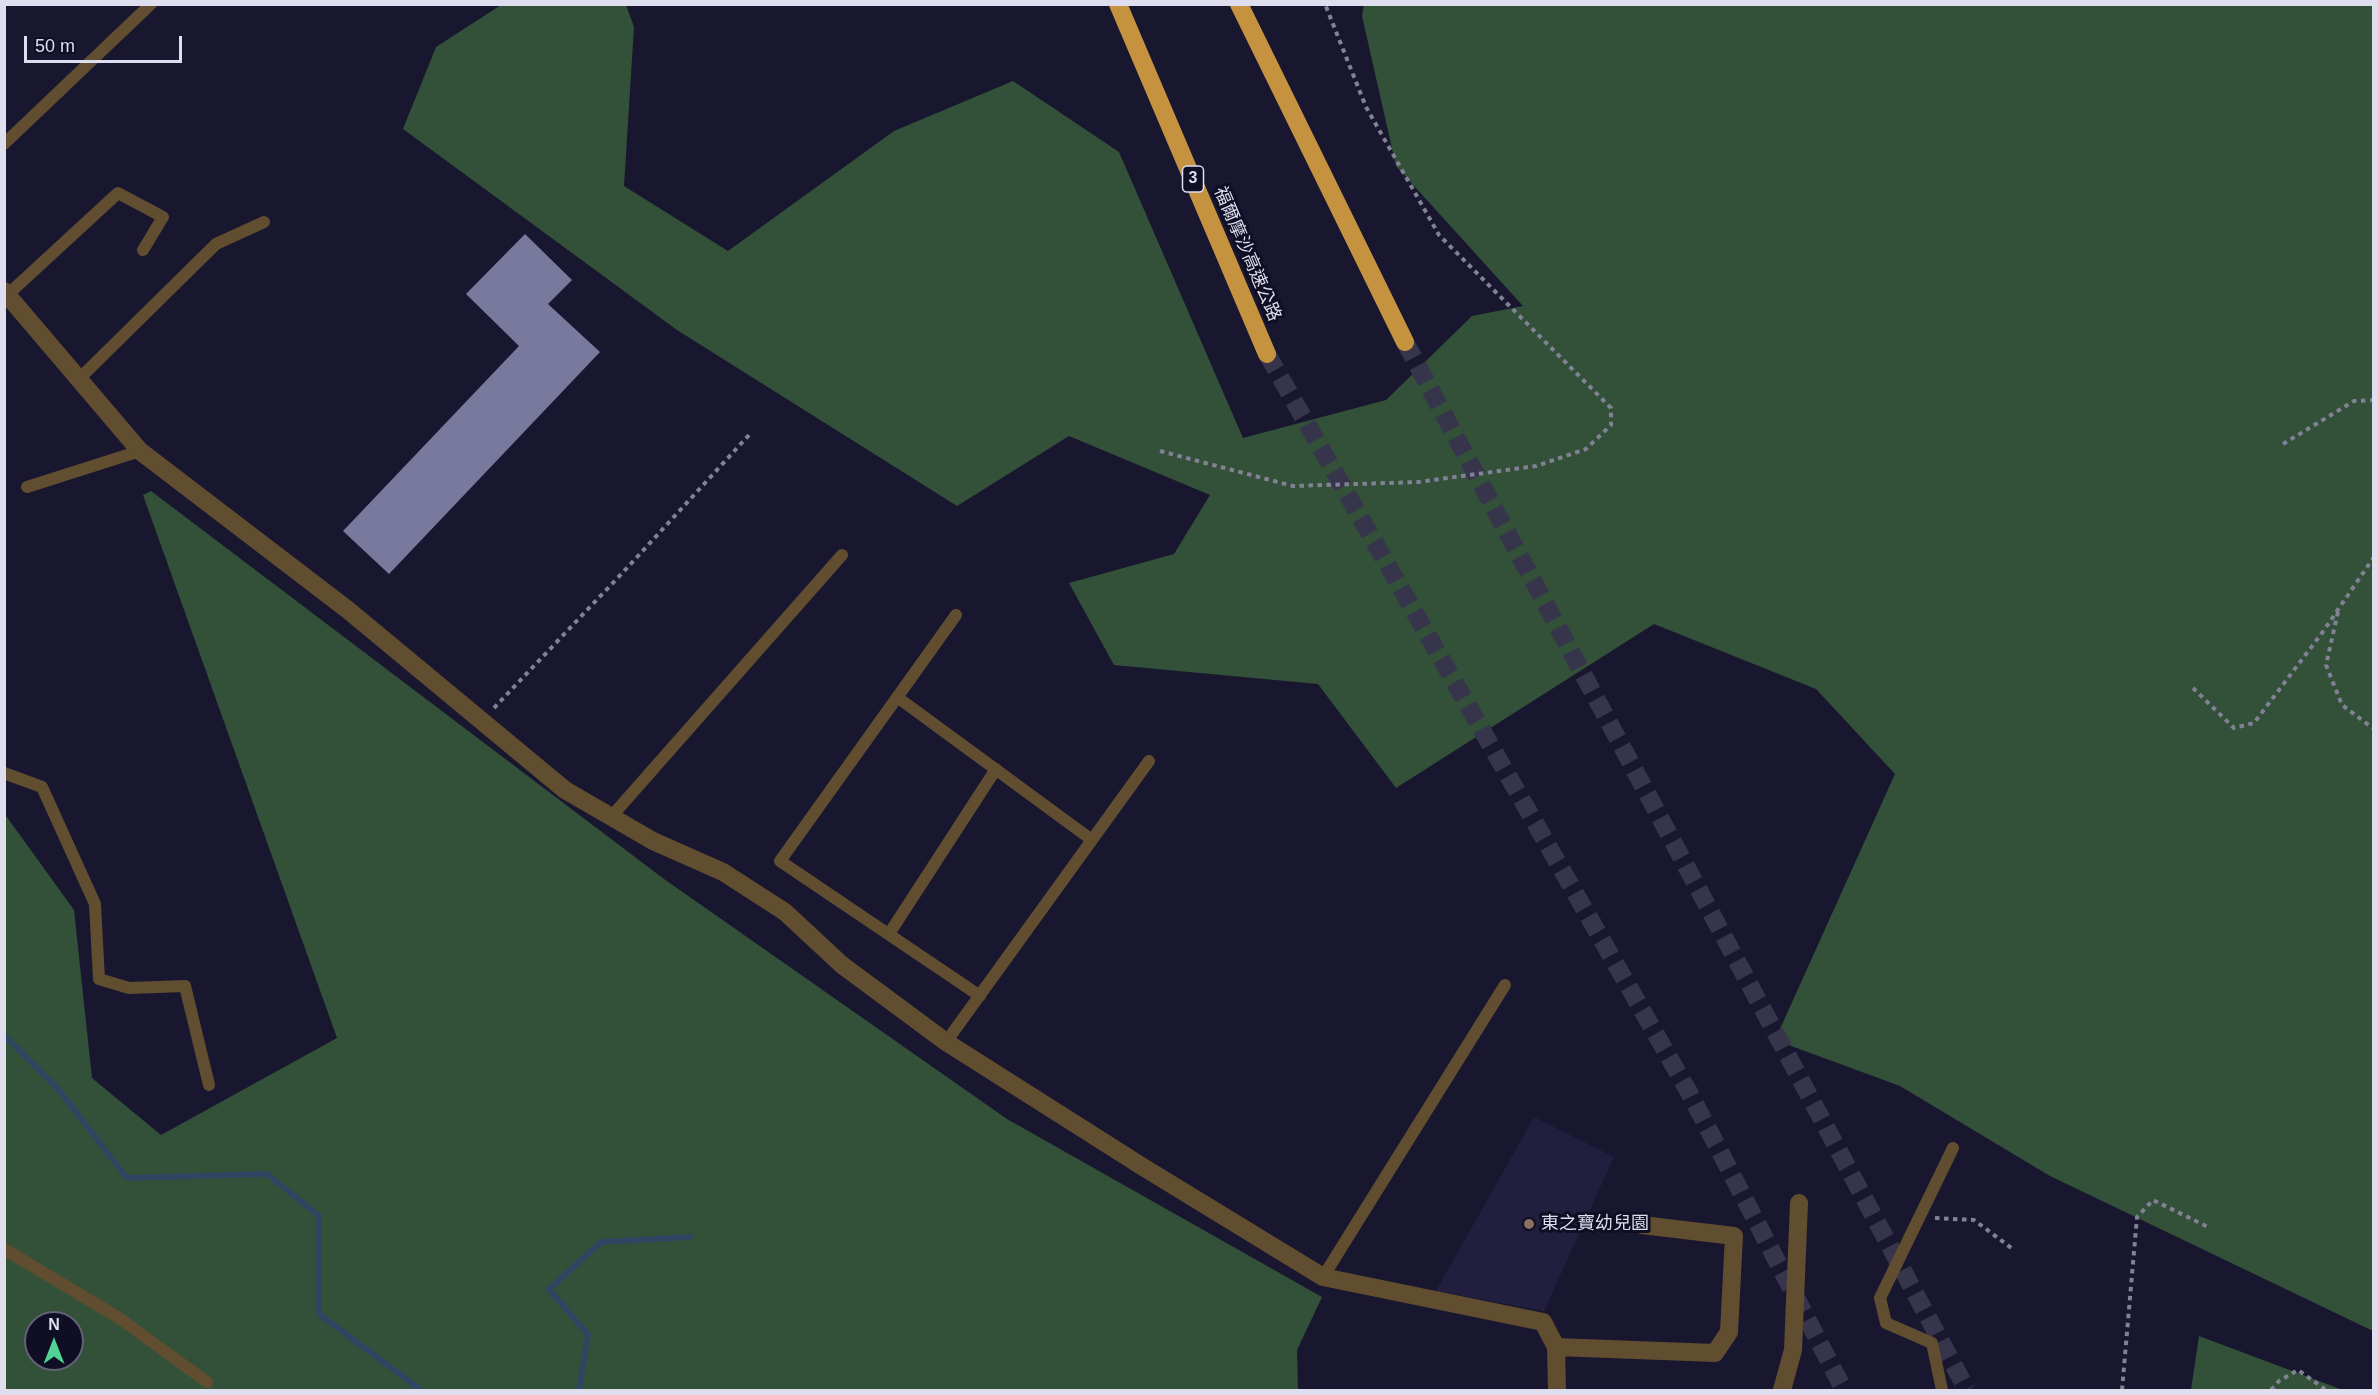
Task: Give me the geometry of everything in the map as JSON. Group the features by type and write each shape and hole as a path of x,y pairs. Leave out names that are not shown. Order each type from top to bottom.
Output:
{"highway":[{"name":"福爾摩沙高速公路","path":"1118,4 1267,354"},
{"path":"1239,4 1406,342"}],"street":[{"path":"6,295 140,451 348,610 565,790 652,841 723,872 785,912 842,964 946,1042 1133,1161 1323,1277 1543,1322 1556,1347 1557,1390"},
{"path":"1782,1390 1793,1350 1799,1203"},
{"path":"1556,1347 1715,1353 1729,1332 1734,1236 1642,1225"}],"lane":[{"path":"4,144 151,4"},
{"path":"6,295 118,193 163,217 143,250"},
{"path":"79,379 216,244 264,222"},
{"path":"27,488 140,451"},
{"path":"611,818 842,555"},
{"path":"956,615 780,861 980,996"},
{"path":"897,697 1092,840"},
{"path":"946,1042 1149,761"},
{"path":"889,934 996,770"},
{"path":"4,773 42,787 94,904 99,979 129,988 185,986 209,1086"},
{"path":"1323,1277 1504,985"},
{"path":"1942,1390 1932,1343 1886,1323 1880,1298 1953,1148"},
{"path":"4,1249 119,1318 207,1382"}],"path":[{"path":"2283,444 2354,401 2373,400"},
{"path":"481,721 627,568 749,435"},
{"path":"2193,688 2234,728 2254,723 2339,609 2373,557"},
{"path":"2339,609 2326,665 2342,705 2373,729"},
{"path":"2122,1390 2137,1217 2153,1200 2210,1228"},
{"path":"1920,1217 1974,1220 2014,1250"},
{"path":"2271,1390 2279,1381 2298,1370 2326,1390"}],"shaded area":[{"name":"東之寶幼兒園","path":"1534,1117 1614,1157 1544,1311 1436,1291"}],"green space":[{"path":"501,5 626,5 634,27 624,186 728,251 894,131 1013,81 1119,152 1243,438 1386,400 1472,316 1523,306 1396,166 1362,16 1364,5 2373,5 2373,1331 2050,1176 1900,1086 1775,1040 1895,774 1816,689 1654,624 1396,788 1318,684 1114,665 1069,583 1174,554 1210,495 1069,436 957,506 677,330 403,129 436,47"},
{"path":"151,491 664,879 1007,1119 1322,1297 1297,1350 1298,1390 5,1390 4,813 74,910 92,1078 161,1135 337,1038 143,495"},
{"path":"2199,1336 2343,1390 2191,1390"}],"building":[{"path":"525,234 572,280 548,304 600,352 389,574 343,531 519,346 466,294"}],"waterway":[{"path":"4,1035 58,1089 127,1178 267,1174 319,1216 319,1314 421,1390"},
{"path":"579,1390 588,1335 549,1289 601,1242 690,1237"}],"tunnel":[{"path":"1405,342 1967,1390"},
{"path":"1267,354 1690,1094 1844,1390"}],"place":[{"name":"東之寶幼兒園","path":"1529,1224"}]}
